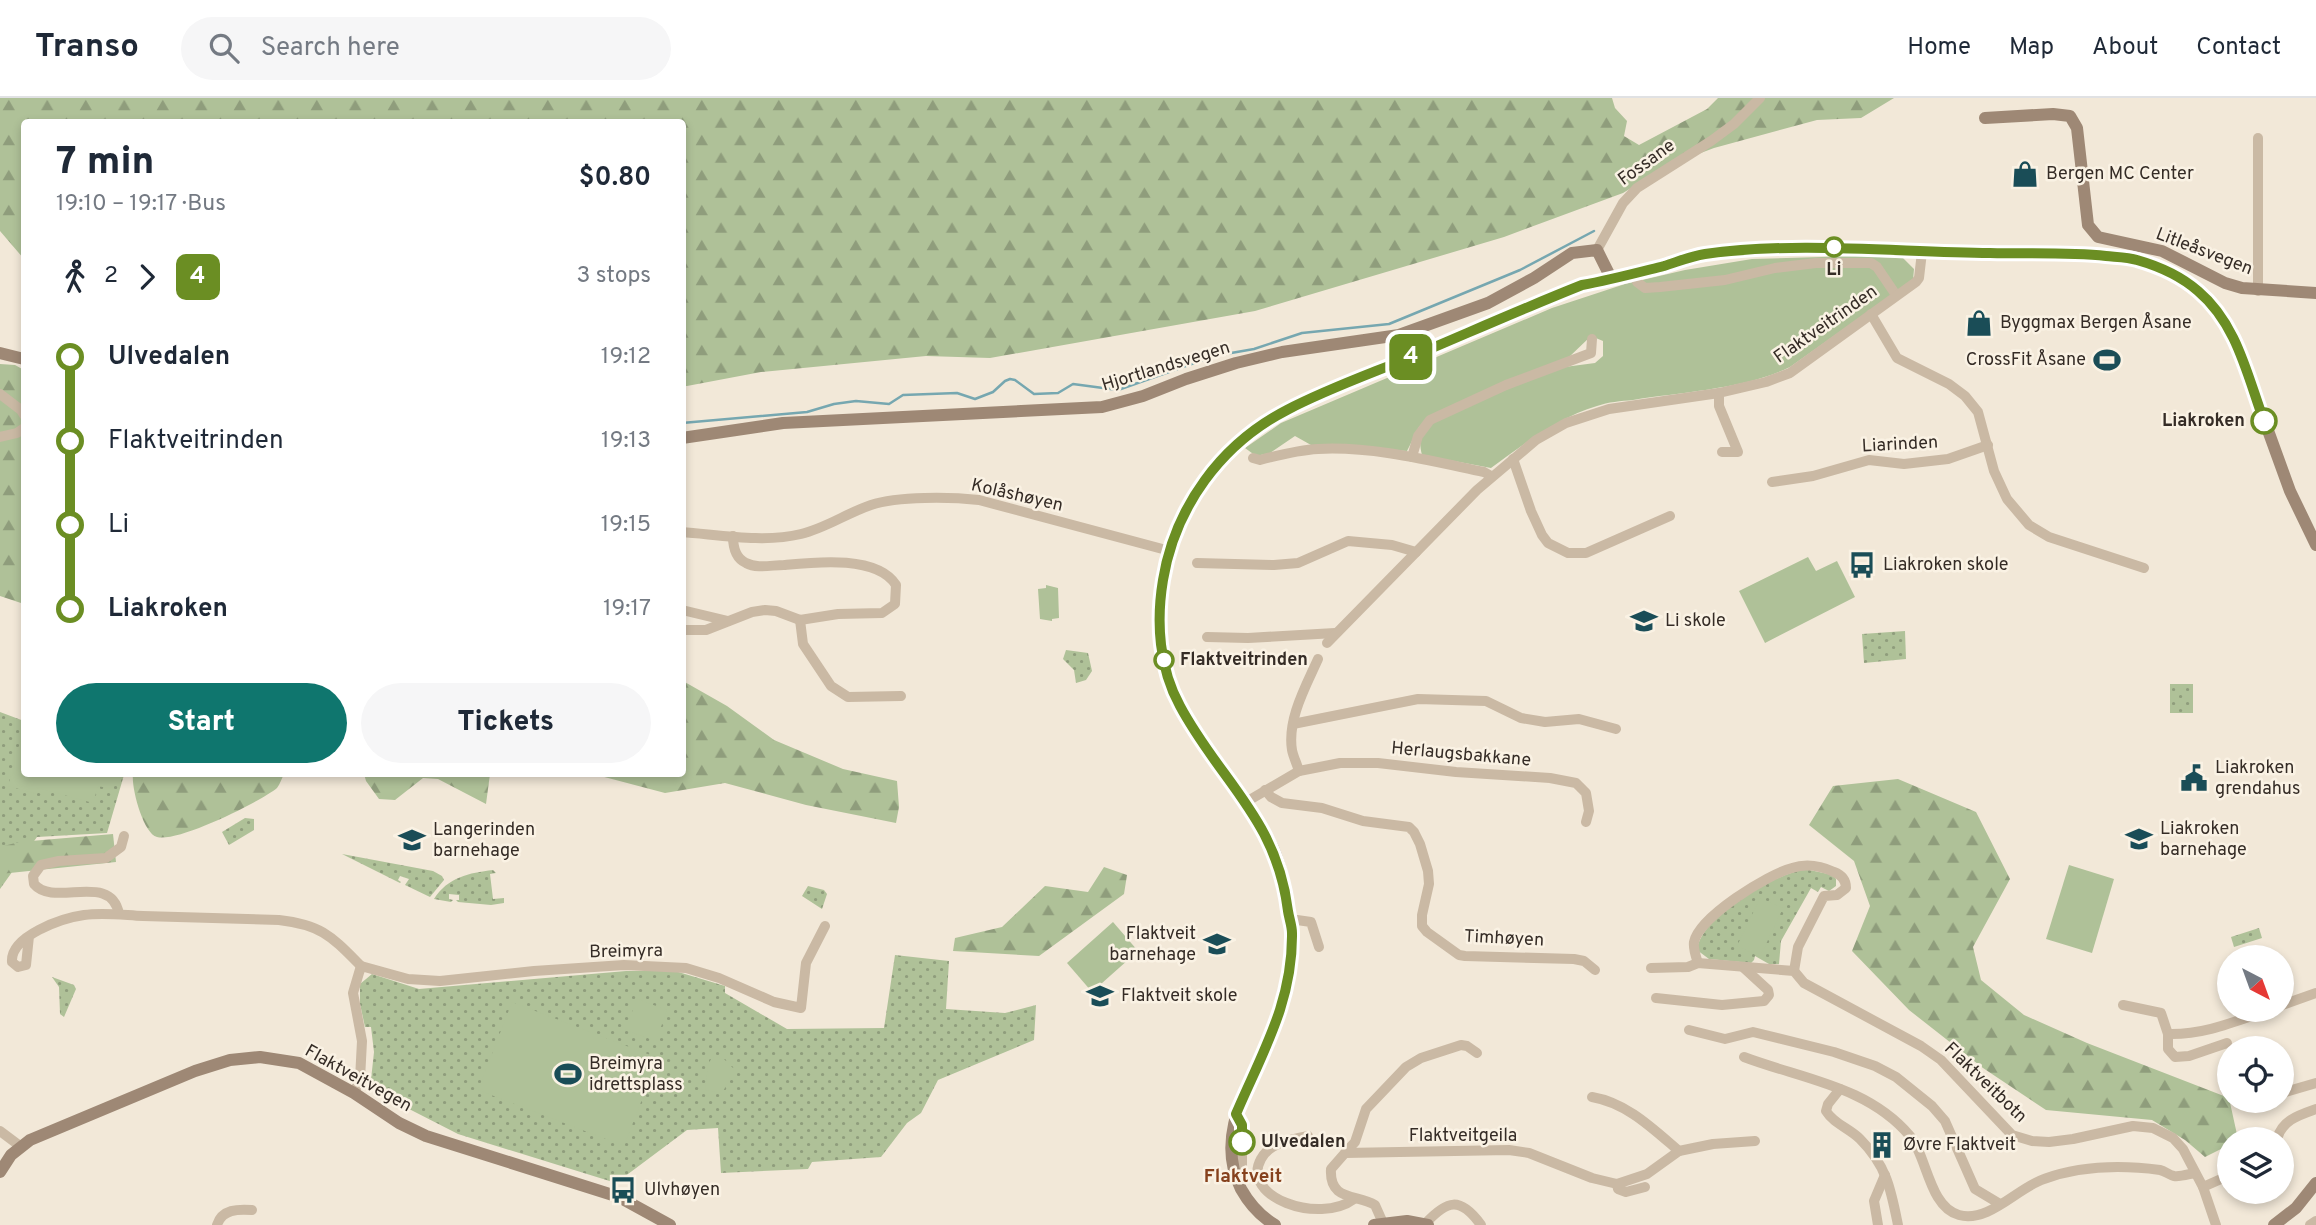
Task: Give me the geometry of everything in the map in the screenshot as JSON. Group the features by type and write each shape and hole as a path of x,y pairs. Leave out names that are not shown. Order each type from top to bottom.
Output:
{"main road":[{"name":"Litleåsvegen","path":"1985,118 2053,114 2070,116 2077,128 2088,225 2098,237 2162,251 2225,283 2258,291 2316,293"},
{"path":"1275,1225 1260,1215 1248,1202 1234,1173 1230,1157 1231,1134 1236,1114 1281,1012 1292,931 1283,880 1273,849 1246,802 1200,740 1171,688 1163,656 1160,617 1162,587 1177,528 1203,481 1237,443 1285,410 1582,285 1612,280 1701,255 1752,249 1854,247 1922,252 2089,254 2136,259 2172,274 2197,290 2220,313 2231,331 2290,491 2316,545"},
{"path":"1597,250 1612,280"},
{"name":"Hjortlandsvegen","path":"686,437 783,423 1102,407 1143,396 1224,367 1282,352 1399,335 1488,303 1572,253 1597,250"},
{"path":"0,353 21,358"},
{"name":"Flaktveitvegen","path":"0,1172 20,1146 30,1140 195,1071 230,1060 260,1057 299,1063 354,1093 399,1123 426,1136 619,1197 670,1225"},
{"path":"2274,1225 2295,1208 2316,1182"},
{"path":"1378,1224 1406,1221 1426,1224"}],"street":[{"name":"Fossane","path":"1597,250 1623,203 1637,188 1711,141 1734,124 1760,98"},
{"name":"Litleåsvegen","path":"2258,138 2258,291"},
{"name":"Flaktveitrinden","path":"1327,643 1491,476 1536,440 1566,423 1609,409 1719,393 1766,382 1790,373 1919,278 1922,252"},
{"path":"1637,282 1645,288 1660,287 1725,280 1774,268 1816,263 1871,263 1877,267 1896,295"},
{"path":"1871,314 1897,358 1929,373 1965,396 1978,412 1994,471 2007,499 2029,525 2049,537 2144,568"},
{"path":"1412,457 1421,430 1430,421 1506,385 1591,353 1592,339"},
{"path":"1719,393 1720,406 1738,452 1722,452"},
{"path":"0,394 21,410"},
{"path":"0,437 21,430"},
{"name":"Liarinden","path":"1772,482 1814,476 1869,460 1904,464 1948,459 1988,445"},
{"path":"1253,458 1260,460 1319,449 1356,450 1412,457 1484,472 1491,476"},
{"path":"1513,459 1542,535 1548,543 1568,553 1586,553 1670,516"},
{"name":"Kolåshøyen","path":"686,532 776,538 825,526 873,504 925,498 957,498 979,500 1170,551"},
{"path":"686,630 706,630 765,610 800,620 838,614 882,612 895,604 896,585 884,571 849,563 757,566 746,563 733,548 733,536"},
{"path":"1197,563 1298,563 1348,541 1392,545 1416,552"},
{"path":"686,611 728,621"},
{"path":"800,620 803,644 831,686 848,697 901,696"},
{"path":"1207,637 1248,638 1335,633"},
{"path":"1299,771 1292,749 1293,724 1318,659"},
{"path":"1293,724 1418,699 1486,701 1509,714 1534,721 1579,719 1616,729"},
{"name":"Herlaugsbakkane","path":"1246,802 1299,771 1340,763 1378,763 1576,783 1586,793 1589,811 1586,822"},
{"name":"Timhøyen","path":"1265,790 1282,803 1322,808 1363,821 1401,824 1414,832 1428,871 1422,926 1459,955 1574,959 1584,961 1595,970"},
{"path":"119,914 117,904 101,893 44,891 34,884 33,876 41,865 106,858 121,847 124,835"},
{"path":"1651,968 1688,967 1698,963 1794,971 1798,947 1815,911 1824,897 1838,895 1846,888 1844,879 1840,874 1811,865 1791,868 1761,882 1718,911 1702,927 1695,941 1698,963"},
{"name":"Breimyra","path":"14,950 29,936 74,917 119,914 298,922 328,934 361,966 408,979 440,981 624,965 686,968 719,978 774,1002 801,1008 806,963 825,926"},
{"path":"1290,919 1311,922 1319,947"},
{"path":"1,950 14,950 14,964 22,968 26,965 29,936"},
{"path":"354,1093 360,1079 362,1050 353,993 361,966"},
{"path":"1656,998 1722,1005 1764,1001 1769,995 1768,990 1744,968"},
{"name":"Flaktveitbotn","path":"1794,971 1804,983 1921,1046 1941,1060 2012,1135 2032,1141 2049,1142 2133,1126 2153,1128 2173,1138 2183,1149 2203,1187 2216,1225"},
{"path":"2294,1001 2316,993"},
{"path":"2123,1005 2161,1013 2168,1034 2168,1049 2175,1057 2189,1056 2217,1046"},
{"path":"2168,1034 2187,1035 2234,1022"},
{"path":"1689,1030 1725,1039 1752,1032 1834,1052 1875,1066 1896,1077 1932,1105 1945,1121 1975,1189 2000,1204"},
{"path":"1378,1224 1375,1205 1354,1199 1337,1190 1331,1175 1335,1161 1355,1142 1366,1109 1413,1062 1461,1045 1476,1053"},
{"path":"1744,1057 1867,1099 1910,1137 1933,1188 1950,1210 1959,1215 1974,1216 1990,1212 2025,1187 2088,1168 2163,1170 2174,1176 2195,1173"},
{"path":"2294,1089 2316,1083"},
{"path":"1840,1089 1826,1111 1830,1119 1860,1139 1890,1182 1898,1225"},
{"path":"1591,1097 1616,1103 1679,1151"},
{"path":"2282,1127 2295,1117 2316,1109"},
{"path":"0,1131 20,1146"},
{"path":"1282,1212 1268,1200 1257,1177 1261,1158 1274,1146 1308,1136"},
{"path":"1617,1184 1647,1174 1679,1151 1713,1144 1755,1141"},
{"name":"Flaktveitgeila","path":"1345,1153 1509,1150 1529,1153 1592,1178 1617,1184 1618,1189 1626,1192 1645,1187"},
{"path":"1878,1225 1874,1201 1885,1175"},
{"path":"2203,1187 2217,1181"},
{"path":"1339,1218 1354,1199"},
{"path":"1426,1224 1441,1208 1453,1203 1467,1208 1481,1225"},
{"path":"217,1225 225,1213 252,1210"},
{"path":"2310,1225 2316,1221"}],"green space":[{"path":"0,98 1612,98 1615,108 1627,121 1624,136 1639,145 1707,109 1718,98 1894,98 1861,118 1817,120 1714,148 1669,165 1623,193 1504,237 1255,311 990,358 926,356 761,372 687,386 686,119 21,119 21,256 0,231"},
{"path":"1856,256 1903,258 1914,269 1913,280 1790,367 1734,385 1615,402 1582,411 1528,441 1491,468 1422,455 1420,443 1423,433 1439,418 1557,368 1595,363 1603,356 1603,341 1591,336 1567,359 1429,416 1419,427 1407,451 1311,445 1295,436 1270,453 1256,456 1245,448 1281,423 1552,308 1625,284 1685,270 1752,259"},
{"path":"0,364 21,368 21,603 0,596"},
{"path":"1808,557 1816,571 1837,561 1855,597 1765,643 1739,591"},
{"path":"1046,585 1058,588 1059,618 1052,621 1040,619 1038,589 1046,588"},
{"path":"1905,631 1906,659 1864,663 1862,634"},
{"path":"1066,650 1088,653 1092,671 1086,680 1076,683 1074,670 1063,659"},
{"path":"686,683 727,706 774,740 843,769 897,781 899,807 896,823 806,805 725,783 665,793 604,777 686,777"},
{"path":"2170,684 2193,684 2193,713 2170,713"},
{"path":"0,712 21,720 21,777 123,777 107,833 37,837 0,889"},
{"path":"21,738 21,777 115,777 111,789 98,786 93,803 38,788 37,794 8,786"},
{"path":"133,777 282,777 277,788 254,802 199,828 167,837 157,837 147,827 136,799"},
{"path":"365,777 490,777 486,804 438,779 423,778 395,800 379,799"},
{"path":"1898,779 1976,812 2010,879 1973,947 1981,980 2024,1015 2087,1043 2217,1093 2217,1113 2232,1113 2235,1127 2217,1127 2217,1151 2205,1157 2185,1140 2152,1120 2046,1110 1983,1068 1909,1010 1852,951 1870,906 1854,861 1809,825 1833,786"},
{"path":"245,818 254,819 254,830 229,845 222,832"},
{"path":"113,834 116,862 0,874 0,847 19,842"},
{"path":"342,854 433,871 444,880 430,897 405,885 409,879 400,876 400,883"},
{"path":"2069,865 2114,879 2092,953 2046,939"},
{"path":"1104,867 1127,875 1124,894 1039,956 953,951 955,938 1002,927 1045,886 1088,892"},
{"path":"1805,869 1833,875 1836,886 1829,891 1821,887 1818,892 1811,888 1781,941 1779,964 1769,964 1755,956 1751,963 1709,959 1697,950 1711,923 1725,910 1758,888"},
{"path":"493,870 496,873 490,874 493,899 504,898 504,903 491,905 458,902 456,900 459,900 459,895 449,894 449,899 453,900 451,902 434,899 446,886 460,877"},
{"path":"808,886 824,890 827,894 822,909 802,896"},
{"path":"1760,898 1783,908 1760,957 1737,946"},
{"path":"1113,922 1138,951 1092,992 1067,963"},
{"path":"2259,928 2262,938 2233,945 2231,937"},
{"path":"895,955 949,961 946,1009 1005,1013 1036,1005 1034,1040 938,1080 921,1113 907,1123 881,1157 812,1162 808,1169 721,1173 718,1128 687,1130 616,1183 458,1134 370,1089 374,1052 371,1027 365,1027 360,1004 360,984 372,974 419,989 626,971 675,971 725,986 725,993 787,1029 884,1028"},
{"path":"52,977 74,985 76,989 64,1017 60,1014 59,987"},
{"path":"637,999 667,1010 656,1041 625,1030"},
{"name":"Breimyra idrettsplass","path":"512,1002 658,1058 624,1146 478,1090"},
{"path":"712,1057 724,1059 734,1069 721,1096 705,1090 708,1065"}],"waterway":[{"path":"686,423 807,412 856,401 889,404 903,395 957,393 975,399 993,392 1010,379 1034,394 1058,393 1073,384 1118,390 1214,356 1254,349 1302,333 1389,324 1520,270 1594,231"}],"bus line":[{"name":"4","path":"1242,1142 1242,1125 1236,1114 1281,1012 1289,970 1292,931 1283,880 1273,849 1246,802 1193,729 1171,688 1163,656 1160,617 1168,555 1188,505 1203,481 1223,458 1237,443 1262,425 1309,399 1582,285 1612,280 1701,255 1802,247 2089,254 2136,259 2185,282 2220,313 2231,331 2264,421"}],"place":[{"name":"Bergen MC Center","path":"2025,174"},
{"name":"Li","path":"1834,247"},
{"name":"Byggmax Bergen Åsane","path":"1979,323"},
{"name":"CrossFit Åsane","path":"2107,360"},
{"name":"Liakroken","path":"2264,421"},
{"name":"Liakroken skole","path":"1862,565"},
{"name":"Li skole","path":"1644,621"},
{"name":"Flaktveitrinden","path":"1164,660"},
{"name":"Liakroken grendahus","path":"2194,778"},
{"name":"Liakroken barnehage","path":"2139,839"},
{"name":"Langerinden barnehage","path":"412,840"},
{"name":"Flaktveit barnehage","path":"1217,944"},
{"name":"Flaktveit skole","path":"1100,996"},
{"name":"Breimyra idrettsplass","path":"568,1074"},
{"name":"Ulvedalen","path":"1242,1142"},
{"name":"Øvre Flaktveit","path":"1882,1145"},
{"name":"Ulvhøyen","path":"623,1190"}],"district":[{"name":"Flaktveit","path":"1243,1177"}]}
